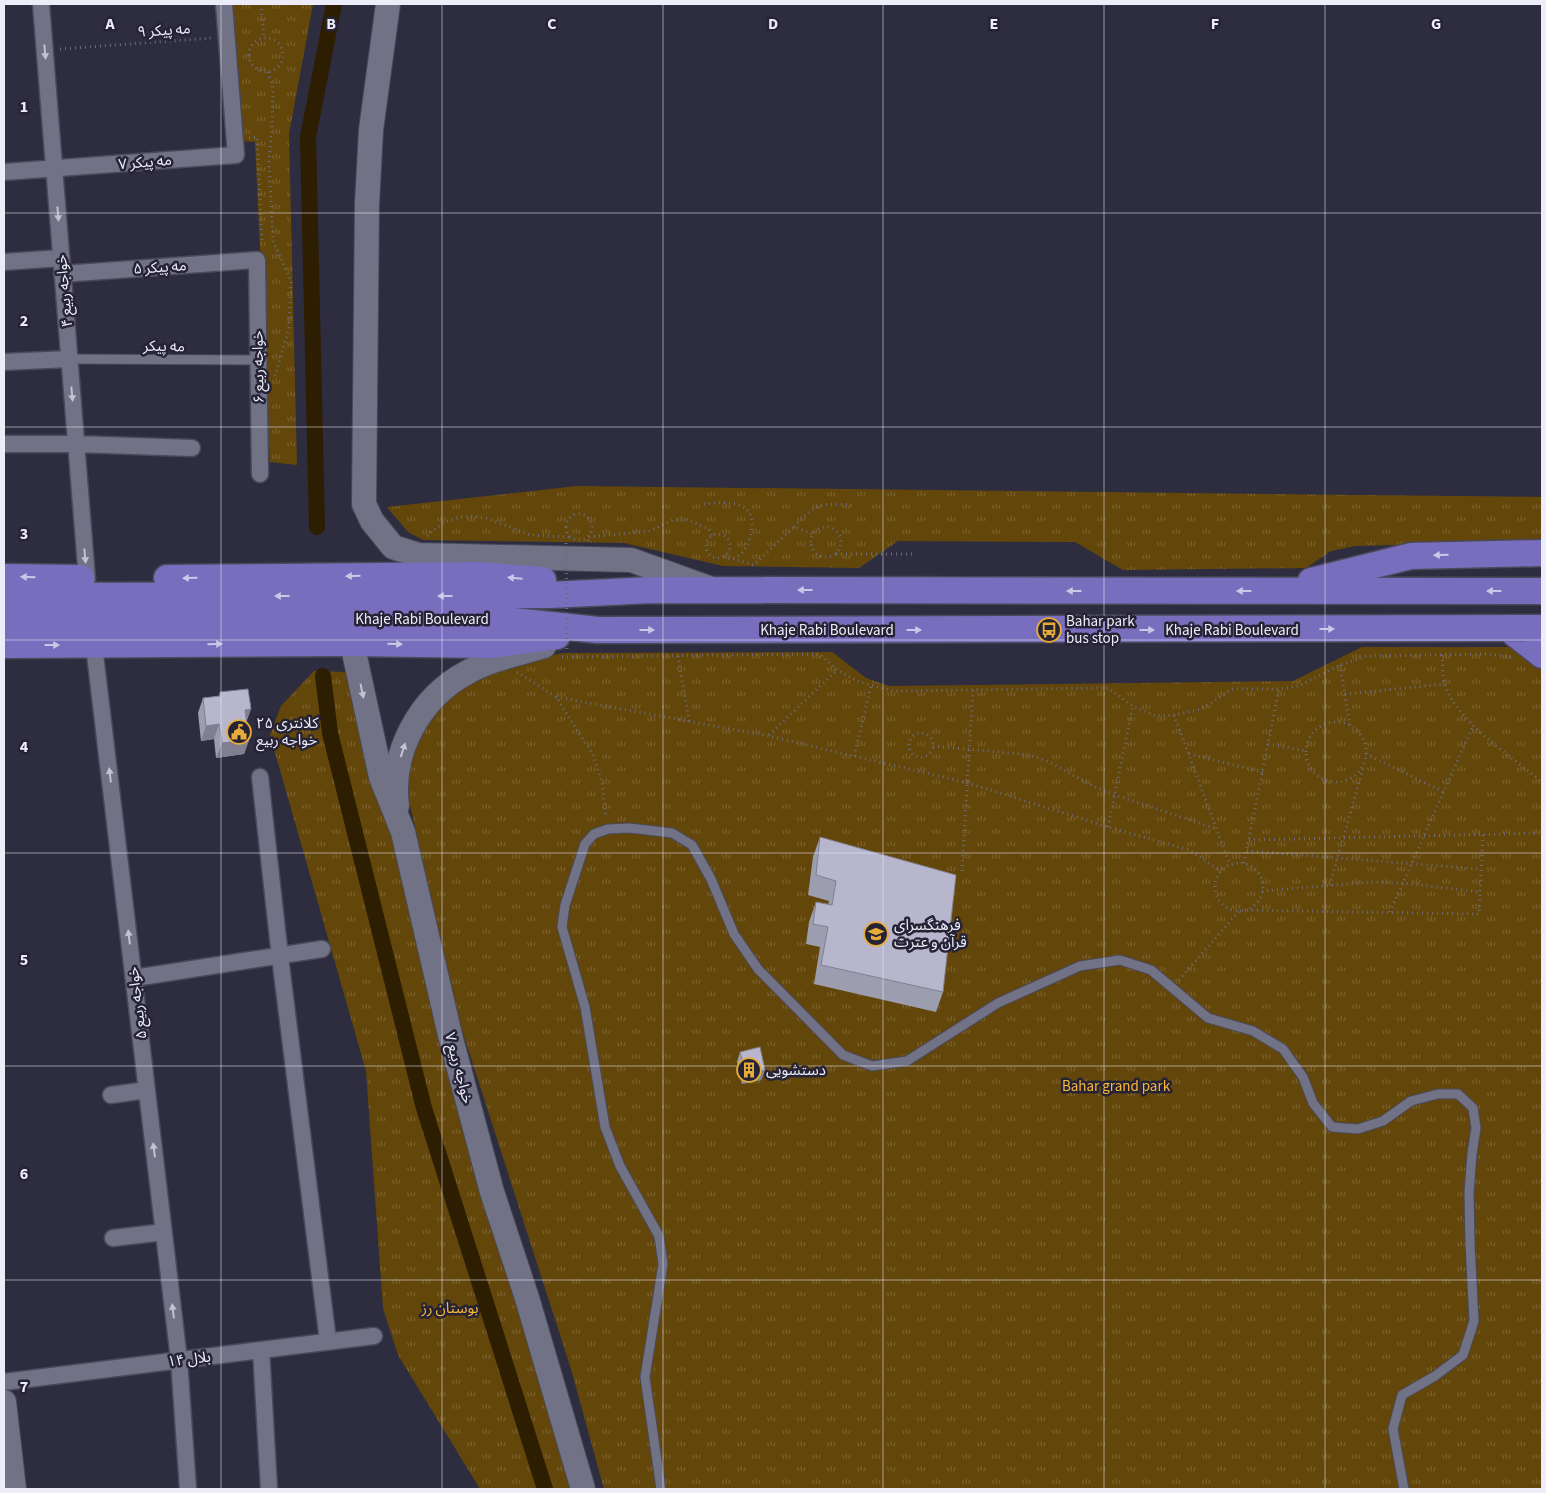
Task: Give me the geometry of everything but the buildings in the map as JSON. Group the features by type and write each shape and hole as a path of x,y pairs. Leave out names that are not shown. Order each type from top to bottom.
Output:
{"main road":[{"path":"1273,591 1411,556 1542,553"},
{"path":"4,577 87,579 480,574 651,590"},
{"name":"Khaje Rabi Boulevard","path":"111,608 550,595 651,590 1542,591"},
{"path":"4,596 111,608"},
{"path":"4,621 111,608"},
{"name":"Khaje Rabi Boulevard","path":"111,608 496,619 598,630 1542,628"},
{"path":"1509,629 1542,655"},
{"path":"4,645 94,646 352,643 491,645 598,630"}],"street":[{"name":"خواجه ربیع ۴","path":"41,4 87,579"},
{"path":"224,4 226,37"},
{"path":"388,4 371,130 367,204 364,504 372,521 393,547 418,555 631,560 715,590"},
{"name":"مه پیکر ۷","path":"4,172 236,155 226,37"},
{"name":"مه پیکر ۵","path":"4,262 62,266 257,260"},
{"name":"خواجه ربیع ۶","path":"257,260 260,474"},
{"path":"4,362 69,359"},
{"path":"4,444 76,444 192,448"},
{"path":"402,832 396,798 396,781 403,748 418,717 439,692 467,672 482,665 598,630"},
{"name":"خواجه ربیع ۷","path":"352,643 381,777 402,832 450,1035 492,1192 527,1298 583,1489"},
{"name":"خواجه ربیع ۵","path":"94,646 179,1360 188,1489"},
{"path":"260,777 280,957 328,1341"},
{"path":"134,978 280,957 322,949"},
{"path":"111,1095 147,1090"},
{"path":"113,1238 164,1232"},
{"name":"بلال ۱۴","path":"4,1382 374,1336"},
{"path":"261,1350 269,1489"},
{"path":"4,1402 14,1489"}],"lane":[{"name":"مه پیکر","path":"69,359 258,360"},
{"path":"661,1489 645,1377 663,1264 659,1236 620,1166 605,1128 585,1007 562,927 565,905 585,844 594,834 608,829 629,828 672,833 692,845 712,879 734,934 758,969 843,1055 872,1066 907,1061 998,1003 1080,966 1120,960 1151,970 1208,1018 1253,1031 1283,1049 1303,1077 1313,1102 1332,1127 1358,1129 1383,1121 1411,1101 1438,1094 1458,1094 1473,1108 1476,1128 1469,1192 1474,1321 1463,1356 1435,1376 1402,1395 1393,1429 1404,1489"}],"path":[{"path":"261,4 264,38"},
{"name":"مه پیکر ۹","path":"44,50 226,37"},
{"path":"264,38 275,41 282,50 283,56 278,67 268,72 256,70 250,60 250,49 258,40 264,38"},
{"path":"268,72 272,88 269,163 273,241 291,281 289,328 275,378"},
{"path":"704,504 729,503 746,509 752,518 750,540 740,555 732,558"},
{"path":"724,557 730,548 730,543 723,535 712,536 706,544 709,554 714,558 732,558 754,565 808,511 817,506 829,504 855,505"},
{"path":"570,537 566,527 567,522 574,515 579,514 588,518 591,522 592,527 588,537"},
{"path":"418,555 425,538 444,522 461,517 486,518 531,535 570,537 579,541 588,537 650,531 673,520 687,520 709,529 712,536"},
{"path":"794,527 812,534"},
{"path":"812,534 822,527 834,528 841,538 839,550 835,554"},
{"path":"812,534 811,546 818,555 824,557 835,554 915,554"},
{"path":"566,542 567,651"},
{"path":"558,658 567,656 820,654 837,670 859,682 894,691 1108,688 1133,706 1156,716 1174,715 1202,709 1232,689 1279,689 1299,686 1340,665 1367,656 1486,654 1512,658"},
{"path":"1442,655 1445,684 1452,699 1474,726 1490,741 1542,782"},
{"path":"678,656 689,721"},
{"path":"1340,665 1350,726"},
{"path":"519,667 512,669 556,697 769,736 968,783 1189,850 1221,871"},
{"path":"769,736 837,670"},
{"path":"1345,694 1445,684"},
{"path":"854,756 871,686"},
{"path":"1244,863 1279,689"},
{"path":"962,871 973,690"},
{"path":"556,697 593,755 602,782 608,829"},
{"path":"1108,827 1133,706"},
{"path":"1174,715 1230,864"},
{"path":"1330,885 1344,838 1364,762 1366,754 1362,738 1350,726 1334,722 1325,724 1312,735 1307,751 1307,759 1316,774 1322,779 1331,782 1347,780 1361,770 1364,762"},
{"path":"1390,913 1474,726"},
{"path":"920,732 930,736 934,746 932,751 923,757 913,753 909,744 911,738 920,732"},
{"path":"1268,744 1307,751"},
{"path":"934,746 1030,755 1049,762 1093,786 1115,795 1217,829"},
{"path":"1189,754 1263,772"},
{"path":"1366,754 1444,792"},
{"path":"1249,840 1542,833"},
{"path":"1172,988 1240,910 1255,904 1259,898 1262,891 1260,876 1255,870 1244,863 1230,864 1221,871 1215,885 1219,900 1232,910 1240,910 1390,913 1479,914 1483,834"},
{"path":"1247,851 1482,869"},
{"path":"1262,891 1371,882 1403,883 1480,892"}],"green space":[{"path":"228,4 313,4 289,134 297,465 270,462 255,142 240,141"},
{"path":"577,486 1542,497 1542,541 1355,546 1331,551 1306,568 1123,570 1075,542 898,541 859,568 723,566 624,543 423,540 408,532 387,507"},
{"name":"Bahar grand park","path":"1362,647 1509,647 1534,655 1542,665 1542,1489 604,1489 571,1369 461,1027 407,792 412,745 431,707 474,678 513,662 564,653 832,652 866,678 889,686 1293,681"},
{"name":"بوستان رز","path":"314,671 347,672 363,680 483,1193 571,1489 480,1489 398,1355 383,1308 366,1071 270,735 281,706"}],"waterway":[{"path":"317,527 308,137 334,4"},
{"path":"323,676 330,733 424,1108 545,1489"}],"place":[{"name":"Bahar park bus stop","path":"1049,630"},
{"name":"کلانتری ٢۵ خواجه ربیع","path":"239,732"},
{"name":"فرهنگسرای قرآن و عترت","path":"876,934"},
{"name":"دستشویی","path":"749,1070"}]}
